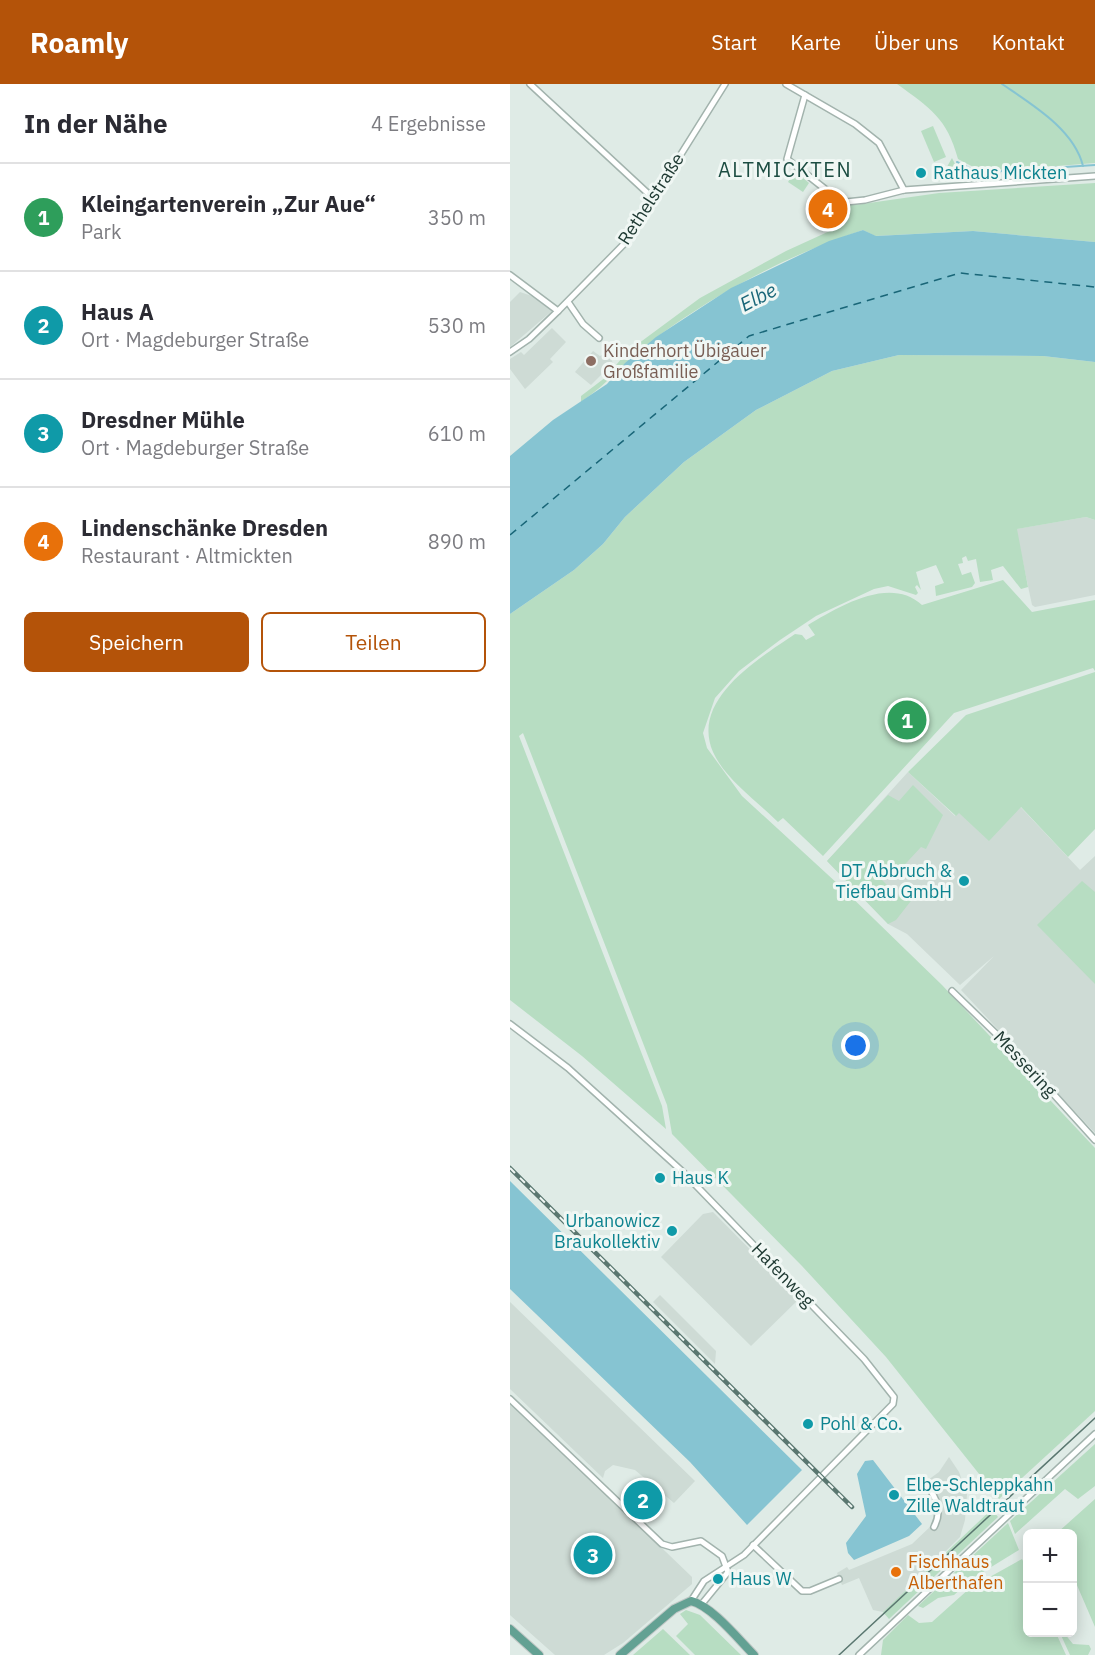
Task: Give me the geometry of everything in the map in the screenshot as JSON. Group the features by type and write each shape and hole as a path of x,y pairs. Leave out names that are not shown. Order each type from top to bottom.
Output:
{"main road":[{"path":"620,1655 674,1609 691,1601 701,1605 754,1655"},
{"path":"510,1629 539,1655"}],"street":[{"path":"530,84 654,199"},
{"name":"Rethelstraße","path":"510,352 529,339 626,242 725,84"},
{"path":"786,84 855,124 879,143 904,190"},
{"path":"805,95 787,159 839,200 865,200 904,190 1095,176"},
{"path":"510,275 558,311"},
{"path":"568,302 583,324 599,338"},
{"name":"Messering","path":"952,991 1020,1057 1095,1140"},
{"name":"Hafenweg","path":"510,1024 567,1068 683,1172 864,1359 894,1397 893,1404 753,1545 736,1561 727,1564 701,1586 691,1601"},
{"path":"510,1399 662,1544 672,1546 701,1541 716,1550 727,1564 726,1577 701,1605"},
{"path":"859,1655 1095,1434"},
{"path":"926,1483 936,1499 939,1510 934,1527"},
{"path":"753,1545 802,1591 810,1591 839,1579"}],"shaded area":[{"path":"520,292 532,296 553,310 510,347 510,302"},
{"path":"552,328 566,342 550,359 553,362 525,389 510,369 510,359 521,352 524,355"},
{"path":"593,351 600,356 604,354 610,357 613,363 591,385 575,372"},
{"path":"1086,517 1095,520 1095,595 1035,607 1032,605 1016,529"},
{"path":"908,772 955,816 972,800 1013,799 1080,870 1095,856 1095,1133 961,990 994,956 960,985 907,934 888,924 827,861"},
{"path":"713,1212 799,1299 751,1346 661,1257 703,1214"},
{"path":"660,1295 716,1351 715,1364 653,1302"},
{"path":"510,1302 695,1481 674,1503 635,1470 613,1465 605,1471 603,1478 510,1389"},
{"path":"510,1402 692,1577 692,1584 623,1643 604,1655 555,1655 510,1615"},
{"path":"949,1457 959,1472 967,1494 965,1520 960,1537 895,1602 883,1612 873,1610 859,1578 842,1585 837,1573 847,1567 849,1570 912,1544 932,1525 937,1529 942,1507 928,1480 939,1472"}],"green space":[{"path":"897,84 1095,84 1095,163 993,171 977,169 958,159 948,133 936,115"},
{"path":"933,126 946,157 934,162 921,131"},
{"path":"952,158 955,164 990,178 938,181 938,174 944,172"},
{"path":"795,171 809,183 803,192 788,182"},
{"path":"1095,183 1095,242 973,231 875,236 863,230 781,263 705,304 647,345 581,402 581,396 606,377 627,352 700,298 786,251 832,230 850,217 842,203 855,205 939,193"},
{"path":"899,355 1043,356 1095,362 1095,520 1086,517 1017,529 1028,587 1021,589 1003,566 991,570 993,580 980,582 976,559 968,561 966,556 962,558 963,563 958,564 962,575 971,572 975,583 972,587 936,596 935,586 944,583 936,565 916,572 921,590 917,585 916,595 888,586 874,589 816,616 739,671 715,698 703,733 707,748 742,796 839,885 942,985 1095,1148 1095,1411 999,1499 886,1357 802,1266 672,1134 667,1105 523,733 519,736 662,1106 666,1129 582,1056 510,1000 510,614 574,570 603,544 625,517 684,462 756,410 832,371"},
{"path":"1003,580 1032,612 1095,600 1095,671 1093,668 954,713 823,856 783,818 778,822 733,780 718,762 708,733 711,715 720,698 732,682 748,668 795,634 802,635 806,640 815,635 808,625 849,603 880,593 895,593 909,597 922,605"},
{"path":"1095,672 1095,829 1068,857 1021,807 989,841 959,813 956,816 908,772 966,715"},
{"path":"913,785 943,815 926,849 921,847 896,874 890,870 882,880 899,897 907,891 914,897 896,920 888,924 827,861 888,795 899,801"},
{"path":"1082,881 1095,892 1095,984 1037,925"},
{"path":"1095,1444 1095,1486 1078,1499 1065,1489 1015,1534 1010,1521"},
{"path":"1095,1499 1095,1627 1077,1585 1077,1529 1061,1529"},
{"path":"992,1509 998,1517 889,1619 883,1612"},
{"path":"1008,1523 1019,1550 975,1577 954,1595 938,1598 923,1608 918,1606"},
{"path":"1022,1559 1023,1637 1058,1637 1066,1655 881,1655 883,1640 908,1615 919,1623 932,1622 970,1588"},
{"path":"686,1610 700,1615 741,1655 695,1655 676,1636 688,1624 680,1614"},
{"path":"663,1629 690,1655 633,1655"},
{"path":"1062,1637 1067,1637 1073,1644 1089,1645 1091,1649 1088,1655 1070,1655"}],"water":[{"name":"Elbe","path":"863,230 876,236 973,231 1095,242 1095,362 1043,356 899,355 832,371 756,410 684,462 625,517 603,544 574,570 510,614 510,456 553,420 607,384 625,363 656,337 731,288 829,241"},
{"path":"510,1181 802,1470 747,1525 690,1462 510,1289"},
{"path":"873,1460 922,1524 909,1536 854,1560 848,1553 846,1543 866,1516 857,1474 865,1461"}],"waterway":[{"path":"1002,84 1038,109 1061,129 1071,140 1083,166"},
{"path":"957,162 973,170 988,172 1095,165"}],"ferry route":[{"path":"510,535 749,336 960,273 1095,287"}],"tram line":[{"path":"839,1655 1095,1418"}],"railway":[{"path":"510,1168 852,1507"}],"place":[{"name":"Rathaus Mickten","path":"921,173"},
{"name":"Lindenschänke Dresden","path":"828,209"},
{"name":"Kinderhort Übigauer Großfamilie","path":"591,361"},
{"name":"Kleingartenverein „Zur Aue“","path":"907,720"},
{"name":"DT Abbruch & Tiefbau GmbH","path":"964,881"},
{"name":"Haus K","path":"660,1178"},
{"name":"Urbanowicz Braukollektiv","path":"672,1231"},
{"name":"Pohl & Co.","path":"808,1424"},
{"name":"Elbe-Schleppkahn Zille Waldtraut","path":"894,1495"},
{"name":"Haus A","path":"643,1500"},
{"name":"Dresdner Mühle","path":"593,1555"},
{"name":"Fischhaus Alberthafen","path":"896,1572"},
{"name":"Haus W","path":"718,1579"}],"district":[{"name":"ALTMICKTEN","path":"785,170"}]}
